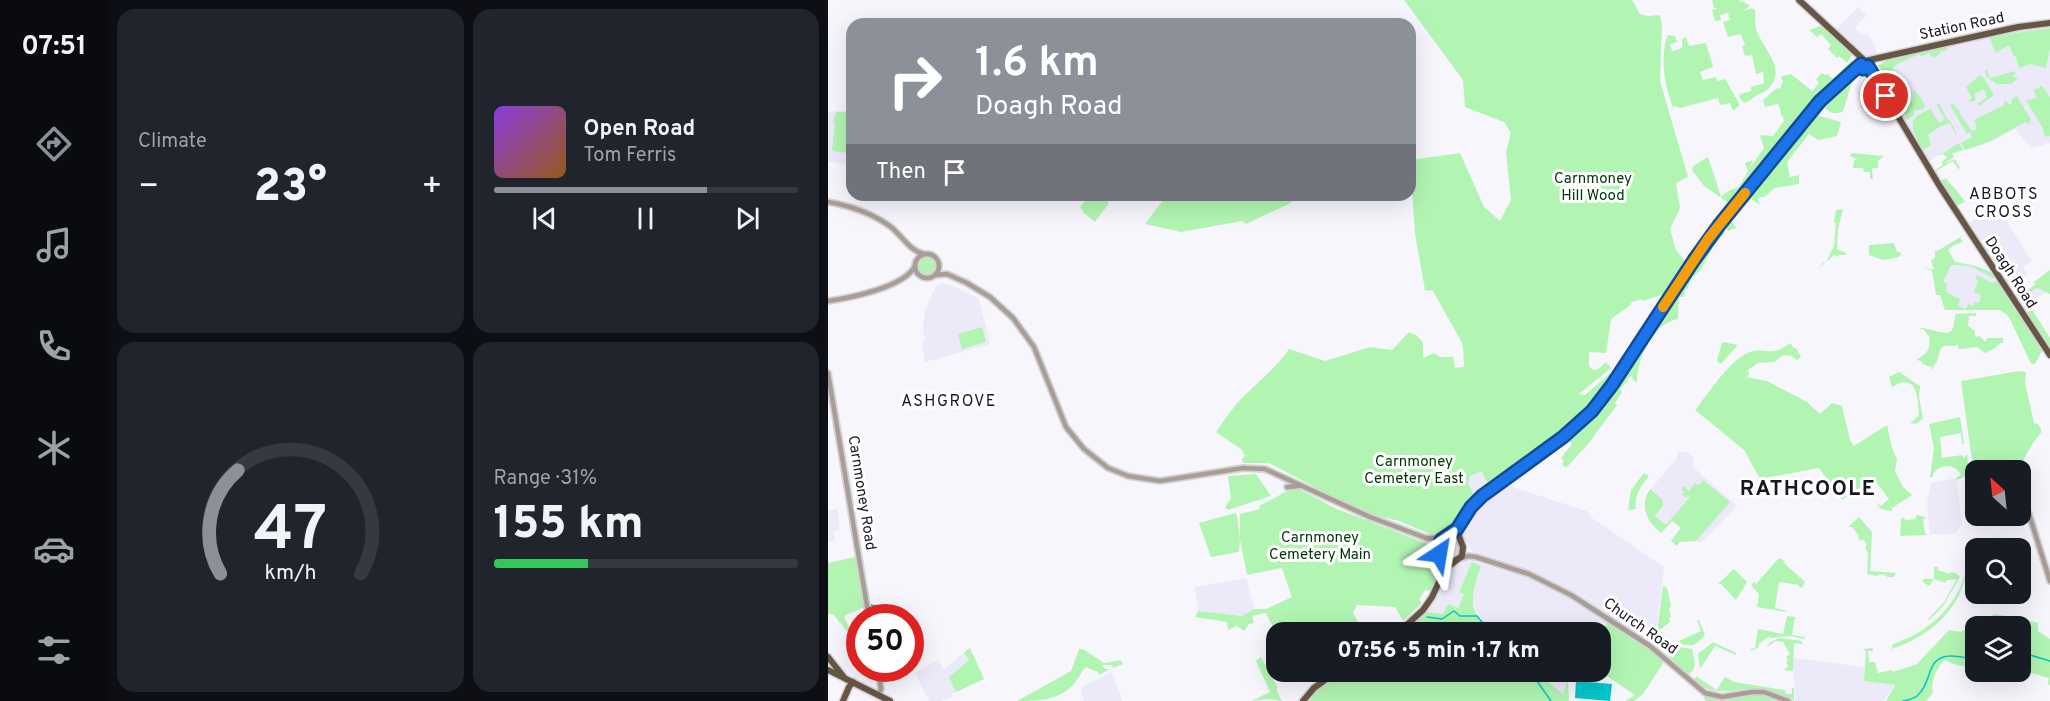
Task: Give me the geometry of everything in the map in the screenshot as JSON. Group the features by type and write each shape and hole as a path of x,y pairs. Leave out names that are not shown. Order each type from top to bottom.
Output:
{"main road":[{"name":"Doagh Road","path":"1799,0 1876,78 1937,182 2050,355"},
{"name":"Station Road","path":"1850,75 1864,65 1883,57 2018,27 2050,23"},
{"path":"1443,573 1439,543 1459,526 1471,507 1489,490 1563,437 1592,411 1612,385 1708,239 1820,101 1850,75 1856,63 1856,56"},
{"path":"1876,78 1876,66 1883,57"},
{"path":"1409,622 1425,607 1443,573 1463,553 1459,526"},
{"path":"1446,537 1455,537 1462,543"},
{"path":"1439,554 1445,560 1457,560"},
{"path":"828,657 843,676"},
{"path":"828,670 835,670 835,665"},
{"path":"828,670 846,678"},
{"path":"843,701 853,682 881,694"},
{"path":"1303,701 1322,682"}],"street":[{"path":"828,202 850,207 874,217 890,227 917,252 931,255 950,275"},
{"path":"908,243 916,272 920,276"},
{"path":"907,276 919,257 924,254"},
{"path":"935,275 939,267 938,261"},
{"path":"828,301 864,294 907,276 929,278 935,275 950,275 990,297 1006,310 1020,327 1040,359 1066,427 1083,449 1108,468 1128,477 1160,481 1243,468 1272,471 1357,512 1426,538 1446,537"},
{"name":"Carnmoney Road","path":"828,373 867,604"},
{"path":"1287,487 1302,486"},
{"path":"2031,520 2050,581"},
{"path":"1426,538 1439,554"},
{"name":"Church Road","path":"1462,543 1476,557"},
{"name":"Church Road","path":"1457,560 1468,556 1476,557 1529,574 1571,595 1650,646 1705,693 1722,697 1764,692 1788,701"}],"shaded area":[{"path":"1858,7 1866,15 1855,28 1863,36 1867,33 1875,45 1877,54 1867,58 1836,30"},
{"path":"2050,28 2050,143 2031,148 2015,129 1989,142 1953,154 1949,149 1929,161 1901,116 1879,73 1905,57 1924,52 2014,31"},
{"path":"1860,75 1888,105 1866,104 1854,90"},
{"path":"846,110 846,164 828,161 828,112"},
{"path":"1997,206 2032,262 2023,266 2028,275 2003,290 2016,309 1964,310 1944,307 1940,265 1970,266 1994,276 1964,226"},
{"path":"942,283 956,287 979,299 990,344 925,362 922,343 925,340 923,329 925,311 935,288"},
{"path":"2037,288 2046,293 2033,300 2034,311 2028,309 2022,313 2014,302"},
{"path":"1679,451 1687,452 1694,458 1693,467 1737,506 1701,543 1697,541 1679,542 1677,546 1671,541 1681,528 1672,521 1661,533 1648,519 1645,503 1650,490 1676,459"},
{"path":"1482,470 1487,486 1475,497 1468,483 1470,476"},
{"path":"1956,478 1962,524 1955,534 1930,534 1927,503 1931,483"},
{"path":"1506,485 1589,512 1589,516 1664,567 1656,635 1653,638 1643,637 1551,580 1481,556 1473,551 1461,532 1475,509"},
{"path":"837,509 840,529 833,531 835,540 828,542 828,511"},
{"path":"1467,560 1533,579 1556,590 1608,622 1485,622 1478,614 1473,602 1481,566 1466,577 1460,592 1464,594 1458,608 1443,614 1427,612 1451,569"},
{"path":"1246,578 1254,609 1248,614 1242,616 1198,611 1195,587"},
{"path":"970,648 984,679 952,694 953,697 941,701 929,701 920,682 924,682 924,668 938,660 944,669"},
{"path":"1793,658 1864,667 1864,681 1894,685 1884,701 1795,701"},
{"path":"1112,672 1122,701 1084,701 1081,692 1083,686"},
{"path":"1548,682 1567,682 1563,694"}],"green space":[{"name":"Carnmoney Hill Wood","path":"1404,0 1632,0 1640,14 1660,15 1662,25 1660,81 1688,177 1676,183 1680,208 1670,229 1676,250 1686,262 1665,294 1632,302 1611,320 1606,353 1589,352 1589,366 1593,370 1606,362 1611,368 1579,394 1585,395 1613,370 1616,372 1591,406 1547,444 1488,486 1482,471 1470,476 1468,483 1475,497 1453,528 1436,536 1399,521 1374,515 1339,500 1269,463 1243,463 1242,459 1245,456 1242,450 1216,432 1240,400 1289,349 1325,361 1370,347 1392,350 1409,332 1423,342 1423,358 1434,353 1440,357 1453,357 1455,368 1464,367 1463,346 1460,339 1433,291 1425,290 1415,234 1413,201 1416,201 1416,159 1460,153 1484,207 1500,221 1511,200 1506,152 1511,133 1504,122 1465,107 1463,80"},
{"path":"1712,0 1738,0 1750,5 1744,11 1752,8 1755,10 1757,31 1775,68 1776,75 1768,89 1744,103 1739,97 1740,94 1751,91 1751,87 1764,83 1763,72 1756,74 1752,55 1745,56 1742,46 1745,45 1741,34 1728,37 1723,22 1730,20 1728,13 1720,15 1721,20 1715,21 1712,10 1717,8 1714,8"},
{"path":"1823,25 1852,55 1847,63 1839,56 1837,58 1828,49 1831,45 1821,34 1817,37 1809,30"},
{"path":"2050,28 2050,47 2046,68 2031,64 2019,68 2009,45 1996,53 1989,37"},
{"path":"1668,35 1675,36 1677,42 1670,44 1671,52 1682,48 1682,39 1686,37 1689,46 1706,43 1713,67 1700,72 1703,80 1716,77 1717,81 1725,79 1739,106 1733,111 1730,103 1720,105 1718,98 1692,105 1690,102 1691,105 1681,108 1674,106 1673,109 1664,65"},
{"path":"1946,46 1948,50 1940,52 1933,58 1929,53 1921,57 1919,54 1894,66 1892,75 1902,91 1913,102 1913,89 1925,106 1923,109 1914,111 1914,115 1907,120 1905,117 1912,113 1906,115 1901,108 1897,107 1879,73 1882,70 1877,66 1893,57 1923,51 1908,56"},
{"path":"1852,60 1850,68 1816,101 1731,205 1722,199 1721,196 1739,187 1748,171 1745,163 1753,160 1749,169 1764,148 1760,135 1773,136 1784,121 1778,104 1765,107 1763,100 1777,88 1780,89 1782,76 1791,74 1812,91 1819,83 1816,79 1822,73 1834,78"},
{"path":"1987,69 1990,78 2015,71 2016,74 2013,75 2018,78 2011,84 1997,84 1986,76 1985,70"},
{"path":"1980,75 1994,95 1979,106 1977,104 1987,97 1984,89 1974,94 1976,99 1974,102 1968,101 1972,98 1966,87"},
{"path":"1851,79 1843,111 1835,113 1828,111 1824,107 1825,103"},
{"path":"2040,86 2050,97 2050,136 2045,137 2042,127 2026,100 2037,98 2033,90"},
{"path":"2017,96 2031,120 2028,124 2025,122 1989,142 1965,150 1961,143 1972,137 1970,132 1967,134 1950,105 1953,104 1960,112 1972,131 1977,129 1974,120 2004,105 2006,101 2012,104 2011,100"},
{"path":"1939,103 1957,134 1950,123 1941,126 1928,135 1931,145 1923,150 1915,134 1913,121 1932,108 1939,123 1945,119 1937,106 1935,107"},
{"path":"836,112 846,112 846,153 832,151 835,124 833,123"},
{"path":"1817,115 1841,122 1837,136 1818,140 1809,134 1787,162 1790,177 1799,175 1799,184 1775,188 1764,197 1760,197 1758,200 1760,205 1751,199 1730,220 1737,228 1728,231 1725,223 1812,118"},
{"path":"1959,143 1963,150 1952,153 1954,157 1944,164 1955,159 1960,168 1958,169 1953,161 1936,171 1939,179 1934,171 1943,165 1942,162 1947,157 1943,154 1938,156"},
{"path":"1852,153 1884,156 1878,161 1878,168 1872,168 1873,179 1870,179 1870,172 1864,172 1863,168 1853,168 1854,161 1857,159 1850,156"},
{"path":"1708,157 1720,197 1704,186 1692,170 1693,166"},
{"path":"1946,178 1965,202 1956,206 1940,181"},
{"path":"1107,201 1109,203 1095,222 1080,207 1084,202"},
{"path":"1162,201 1292,201 1246,224 1242,221 1181,232 1145,224"},
{"path":"1843,209 1838,229 1837,249 1846,255 1838,257 1834,255 1826,262 1834,246 1836,210"},
{"path":"1722,228 1725,233 1714,245 1701,269 1690,281 1684,297 1679,297 1678,319 1669,322 1654,335 1643,353 1637,382 1632,376 1628,378 1627,383 1620,390 1622,392 1615,403 1617,405 1588,444 1566,468 1561,458 1572,444 1567,440 1600,408 1697,260"},
{"path":"1967,233 1960,238 1963,242 1948,250 1955,262 1983,269 1996,278 1970,266 1951,265 1943,282 1947,284 1946,292 1960,299 1958,306 1966,309 1968,304 1973,306 1974,302 1979,303 1981,295 1974,292 1978,282 1975,274 1992,283 1998,281 2043,349 2035,364 2031,364 2006,314 1999,310 1945,310 1940,295 1936,295 1932,271 1922,267 1934,270 1931,260 1935,258 1935,251"},
{"path":"1894,243 1897,252 1901,254 1899,257 1883,260 1869,255 1869,245"},
{"path":"923,257 931,257 936,262 934,273 923,275 918,270 918,262"},
{"path":"2050,270 2050,294 2037,288 2014,302 2036,284 2033,283"},
{"path":"2030,310 2033,311 2050,338 2050,350 2026,316"},
{"path":"1976,313 1976,316 1969,316 1968,326 1975,331 1975,337 1979,336 1986,342 1987,338 2003,338 2003,343 1985,353 1977,347 1959,349 1957,344 1942,347 1931,372 1931,367 1918,361 1917,359 1926,353 1930,344 1929,336 1923,329 1920,330 1921,328 1948,333 1952,329 1956,314"},
{"path":"982,327 986,342 962,349 958,334"},
{"path":"1722,342 1738,345 1721,364 1717,361"},
{"path":"1790,343 1801,357 1797,360 1784,355 1774,362 1758,363 1748,370 1749,375 1746,377 1767,381 1807,402 1820,414 1832,403 1842,406 1850,440 1854,446 1887,425 1897,459 1895,471 1903,487 1912,495 1892,508 1892,511 1881,509 1876,503 1881,506 1889,499 1873,478 1842,500 1819,468 1760,479 1744,450 1695,410 1727,369 1742,356 1755,351 1778,350"},
{"path":"2019,371 2026,372 2025,383 2034,423 2038,424 2041,433 2024,460 1972,460 1961,381"},
{"path":"1899,372 1920,386 1919,397 1923,418 1916,424 1910,423 1919,416 1917,395 1911,384 1900,383 1892,387 1889,377"},
{"path":"1960,417 1964,443 1962,444 1961,433 1940,437 1942,458 1962,455 1964,458 1967,454 1965,477 1957,480 1956,478 1961,475 1955,468 1948,466 1936,470 1933,477 1930,477 1934,448 1929,424"},
{"path":"1693,472 1730,502 1696,541 1679,542 1677,546 1671,541 1681,528 1672,521 1661,533 1648,519 1645,502 1650,489 1663,500 1663,505 1655,516 1666,525 1690,497 1686,498 1681,489 1684,486 1689,491 1695,483 1699,485 1703,481"},
{"path":"1644,473 1649,476 1637,495 1636,509 1628,510 1631,490"},
{"path":"1256,474 1271,496 1228,510 1225,507 1231,499 1228,476"},
{"name":"Carnmoney Cemetery Main","path":"1295,487 1337,509 1428,544 1436,557 1438,568 1430,591 1425,590 1419,600 1422,602 1420,605 1403,621 1395,607 1357,605 1353,613 1358,622 1270,622 1266,613 1252,616 1254,623 1249,624 1244,631 1237,626 1228,630 1227,622 1195,617 1198,611 1242,616 1254,609 1266,609 1292,597 1282,568 1247,575 1240,540 1240,514 1260,509 1259,506"},
{"path":"1235,513 1240,540 1239,552 1211,557 1199,523"},
{"path":"1916,515 1926,517 1923,520 1927,535 1900,536 1901,519 1904,517 1905,520 1916,519"},
{"path":"1859,517 1872,532 1870,571 1896,573 1894,577 1867,574 1868,553 1865,547 1867,544 1863,539 1861,541 1858,538 1859,536 1852,527 1848,527"},
{"path":"855,557 864,604 846,604 846,615 844,616 846,630 833,614 828,614 828,563"},
{"path":"1779,558 1785,561 1784,563 1805,582 1802,588 1799,585 1779,582 1775,608 1786,612 1757,607 1759,594 1751,585 1754,582 1756,584"},
{"path":"1472,562 1481,566 1473,604 1479,617 1485,622 1416,622 1427,612 1443,614 1448,604 1458,608 1464,594 1459,592"},
{"path":"1934,567 1960,577 1943,606 1929,620 1944,602 1957,579 1947,580 1945,583 1934,579"},
{"path":"1734,569 1747,582 1736,600 1721,584 1718,584"},
{"path":"1965,574 1960,593 1940,621 1922,635 1891,649 1893,644 1907,639 1932,623 1953,601"},
{"path":"1923,579 1934,579 1929,586 1923,582"},
{"path":"1663,586 1667,588 1671,617 1670,622 1660,630 1670,645 1701,631 1697,620 1699,620 1705,635 1694,645 1676,645 1664,652 1644,639 1644,637 1653,638 1657,633"},
{"path":"1787,616 1795,617 1792,635 1805,637 1804,639 1791,636 1768,637 1759,644 1759,647 1751,651 1750,649 1755,648 1758,629 1783,634"},
{"path":"2031,621 2038,623 2038,631 2050,639 2050,686 2049,678 2031,673"},
{"path":"1611,624 1641,643 1663,661 1643,694 1634,701 1625,701 1635,695 1611,679"},
{"path":"1965,629 1965,667 1943,661 1934,676 1933,693 1926,701 1886,701 1895,685 1864,681 1866,651 1863,649 1873,648 1873,651 1868,651 1869,662 1875,662 1878,673 1892,670 1893,672 1917,664 1949,630 1961,632"},
{"path":"1780,638 1802,641 1802,644 1794,643 1793,671 1784,670 1788,666 1786,657 1790,654 1783,642 1776,641 1767,647 1770,642"},
{"path":"1713,642 1736,655 1715,646 1700,669 1698,654"},
{"path":"1680,647 1692,649 1695,665 1690,674 1686,674 1667,654 1672,649"},
{"path":"970,648 984,679 956,692 949,677 969,660 964,653"},
{"path":"1079,649 1083,649 1104,663 1121,660 1123,664 1113,668 1112,665 1102,665 1105,669 1110,669 1099,675 1098,672 1086,667 1072,686 1060,695 1039,700 1017,701 1071,671"},
{"path":"1261,657 1266,666 1266,682 1275,682 1282,701 1270,699 1251,701 1270,692 1256,661"},
{"path":"1696,676 1717,690 1725,677 1734,682 1785,690 1786,694 1792,694 1792,688 1794,688 1794,701 1767,690 1723,691 1715,690 1705,688 1694,682"},
{"path":"1328,682 1548,682 1563,694 1568,682 1569,701 1307,701"},
{"path":"1761,693 1784,701 1705,701 1704,696 1724,699"}],"water":[{"path":"1576,682 1612,684 1610,701 1575,698"}],"waterway":[{"path":"1427,617 1442,619 1454,611 1460,616 1477,616 1482,622"},
{"path":"2031,655 2050,661"},
{"path":"1903,701 1916,697 1922,691 1937,660 1952,656 1965,658"},
{"path":"1538,682 1551,701"}],"slow traffic":[{"path":"1663,307 1708,239 1745,193"}],"district":[{"name":"ABBOTS CROSS","path":"2004,204"},
{"name":"ASHGROVE","path":"949,402"},
{"name":"RATHCOOLE","path":"1808,489"}],"route":[{"path":"1439,554 1441,540 1457,529 1471,507 1482,496 1563,437 1599,403 1708,239 1820,101 1861,64 1863,69 1868,66 1886,96"}],"park label":[{"name":"Carnmoney Cemetery East","path":"1414,470"}]}
